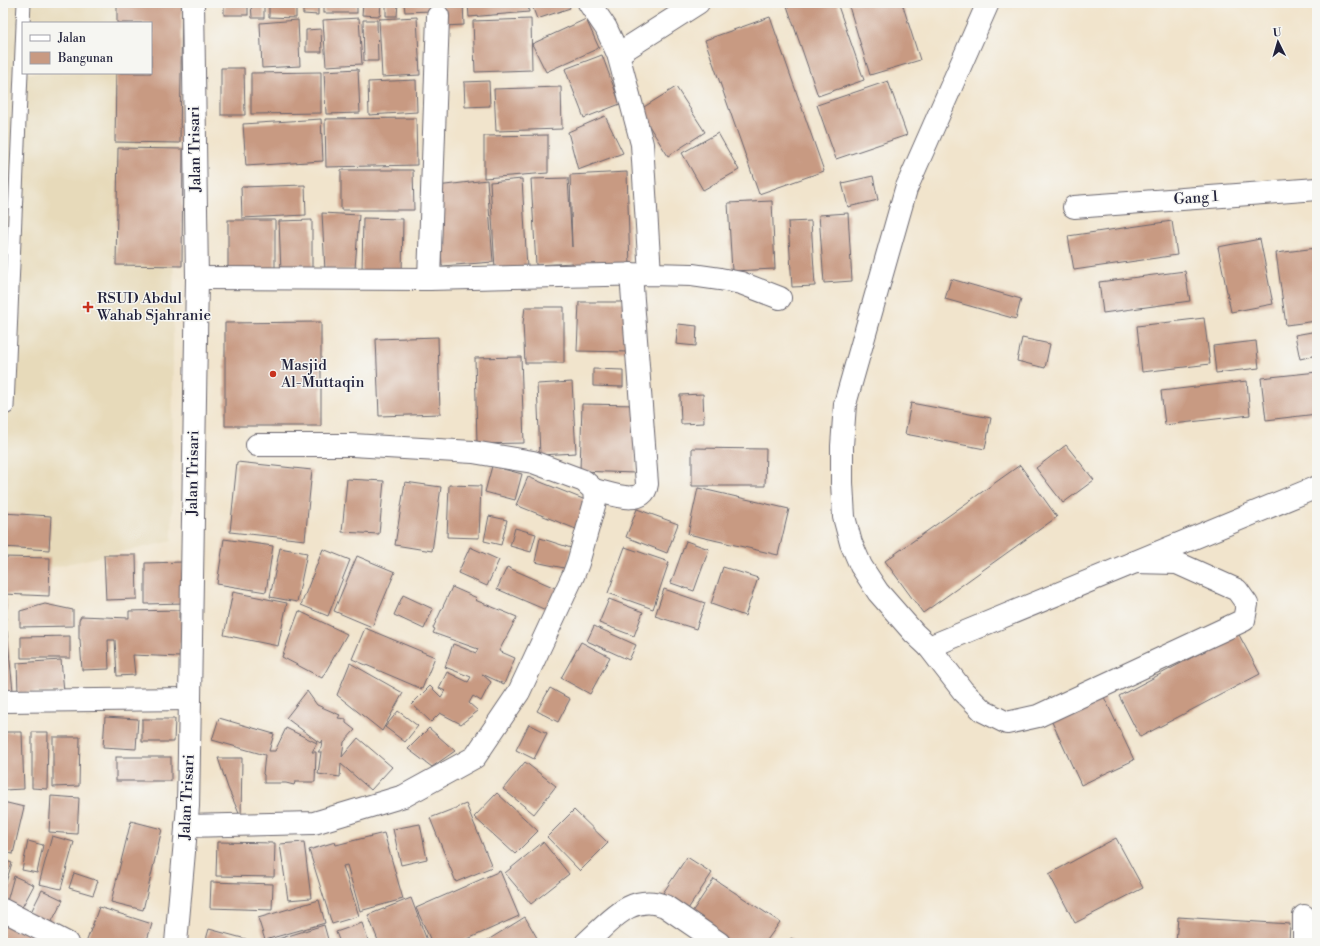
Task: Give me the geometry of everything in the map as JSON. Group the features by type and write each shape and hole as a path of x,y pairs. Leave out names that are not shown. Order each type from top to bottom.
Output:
{"street":[{"name":"Jalan Trisari","path":"176,943 186,826 190,699 197,278 193,3"},
{"path":"257,445 352,445 473,452 533,462 584,481 594,490 623,497 634,498 645,493 648,484 640,274 642,144 618,54 606,28 589,3"},
{"path":"618,54 698,3"},
{"path":"988,3 906,189 845,404 842,446 844,517 851,543 861,566 878,592 914,633 929,647 963,691 983,711 1007,723 1038,716 1244,620 1247,604 1237,590 1177,563 1134,562"},
{"path":"429,279 438,16"},
{"name":"Gang 1","path":"1074,207 1317,189"},
{"path":"197,278 429,279 640,274 692,275 742,283 780,298"},
{"path":"929,647 1317,487"},
{"path":"186,826 314,823 404,796 475,757 519,692 573,576 595,502 594,490"},
{"path":"3,701 190,699"},
{"path":"586,943 624,909 636,904 649,902 665,906 719,943"},
{"path":"3,910 67,943"},
{"path":"1304,916 1304,943"}],"lane":[{"path":"23,22 24,3"},
{"path":"7,407 7,282 22,40"}],"shaded area":[{"name":"RSUD Abdul Wahab Sjahranie","path":"3,3 175,3 172,541 3,578"}],"building":[{"path":"117,3 182,3 180,143 115,142 116,74 152,74 152,22 117,22"},
{"path":"224,3 248,3 248,15 224,15"},
{"path":"251,3 264,3 264,18 252,18"},
{"path":"269,3 296,3 296,18 269,17"},
{"path":"303,3 318,3 318,15 303,14"},
{"path":"324,3 357,3 357,13 324,13"},
{"path":"363,3 381,3 380,16 362,15"},
{"path":"386,3 398,3 397,16 386,16"},
{"path":"404,3 432,3 432,11 405,12"},
{"path":"443,3 463,3 464,25 444,26"},
{"path":"468,3 528,3 529,12 469,17"},
{"path":"531,3 568,3 570,8 537,19"},
{"path":"786,3 837,3 864,80 818,96"},
{"path":"848,3 902,3 920,60 870,75"},
{"path":"417,17 420,75 382,77 379,19"},
{"path":"770,17 824,171 759,194 705,40"},
{"path":"359,18 362,64 326,66 323,20"},
{"path":"531,19 532,70 475,72 473,21"},
{"path":"586,19 599,48 546,72 532,44"},
{"path":"298,20 300,66 262,68 260,23"},
{"path":"363,20 377,20 378,61 364,61"},
{"path":"321,29 322,52 306,52 306,30"},
{"path":"602,55 620,104 584,118 565,69"},
{"path":"221,68 244,68 245,115 221,115"},
{"path":"358,69 360,113 326,114 324,71"},
{"path":"321,72 321,113 251,114 251,73"},
{"path":"416,80 417,112 369,115 368,82"},
{"path":"489,81 490,106 465,107 464,82"},
{"path":"888,81 907,135 836,159 817,105"},
{"path":"561,87 562,129 496,131 494,89"},
{"path":"676,87 705,132 668,156 639,110"},
{"path":"605,116 623,153 578,170 568,132"},
{"path":"416,118 417,165 326,167 325,119"},
{"path":"321,119 323,161 246,166 243,124"},
{"path":"718,133 739,170 703,190 682,153"},
{"path":"548,135 548,173 484,178 484,136"},
{"path":"118,148 183,149 182,266 116,265"},
{"path":"341,170 413,170 414,210 341,210"},
{"path":"627,172 630,267 573,269 573,263 536,265 531,179 568,178 572,247 570,175"},
{"path":"873,176 878,200 848,207 842,183"},
{"path":"522,179 527,268 495,269 490,182"},
{"path":"487,180 493,262 442,266 437,186"},
{"path":"305,185 306,215 242,218 241,187"},
{"path":"772,201 775,269 732,271 728,203"},
{"path":"322,213 359,215 355,269 325,271"},
{"path":"848,213 852,281 824,283 819,215"},
{"path":"363,218 403,219 402,274 362,273"},
{"path":"228,220 275,220 275,276 228,276"},
{"path":"312,220 312,271 281,272 279,221"},
{"path":"811,221 815,286 792,287 788,222"},
{"path":"1172,221 1177,255 1074,270 1068,236"},
{"path":"1260,239 1273,304 1231,312 1218,247"},
{"path":"1317,248 1317,321 1286,325 1276,253"},
{"path":"1185,271 1190,301 1103,313 1099,282"},
{"path":"951,279 1021,299 1016,319 945,299"},
{"path":"579,302 630,302 629,352 577,351"},
{"path":"525,307 564,307 564,363 525,363 523,323"},
{"path":"1204,318 1210,364 1142,372 1137,326"},
{"name":"Masjid Al-Muttaqin","path":"321,322 321,426 225,426 225,323"},
{"path":"678,324 697,326 696,346 676,344"},
{"path":"1317,331 1317,355 1300,359 1295,335"},
{"path":"438,337 440,414 379,416 376,339"},
{"path":"1022,338 1050,344 1045,368 1017,361"},
{"path":"1256,341 1259,368 1216,373 1213,346"},
{"path":"521,357 524,443 477,444 475,358"},
{"path":"593,369 623,370 623,387 593,386"},
{"path":"1317,372 1317,414 1266,420 1261,378"},
{"path":"1247,381 1250,415 1165,425 1161,391"},
{"path":"572,382 576,453 540,455 537,384"},
{"path":"703,394 704,423 681,424 680,395"},
{"path":"911,403 991,418 985,449 905,434"},
{"path":"582,404 637,405 635,473 580,471"},
{"path":"1066,445 1094,480 1063,503 1036,468"},
{"path":"692,448 766,449 765,486 692,486"},
{"path":"237,462 312,470 305,540 230,532"},
{"path":"1020,465 1057,517 923,613 885,561"},
{"path":"492,466 522,474 515,500 485,492"},
{"path":"528,477 588,501 576,529 516,505"},
{"path":"347,479 384,481 379,534 342,532"},
{"path":"405,482 441,487 432,551 395,545"},
{"path":"449,485 481,486 479,538 447,537"},
{"path":"698,488 789,509 778,555 688,534"},
{"path":"637,509 678,524 667,553 626,537"},
{"path":"3,513 51,516 49,550 3,547"},
{"path":"489,516 507,520 501,545 484,541"},
{"path":"515,528 536,534 531,552 510,546"},
{"path":"540,538 571,548 569,569 535,562"},
{"path":"224,539 273,546 266,592 217,584"},
{"path":"686,541 709,549 694,591 671,583"},
{"path":"470,547 499,560 487,586 458,573"},
{"path":"625,547 669,562 653,609 608,593"},
{"path":"280,548 307,553 297,602 270,597"},
{"path":"323,549 350,560 328,616 301,605"},
{"path":"104,555 136,555 137,599 106,600"},
{"path":"357,556 395,572 372,627 334,611"},
{"path":"3,557 50,558 49,596 3,594"},
{"path":"183,562 184,603 145,604 145,563"},
{"path":"507,567 562,591 553,613 497,589"},
{"path":"723,567 758,578 745,616 711,604"},
{"path":"452,587 477,598 475,600 517,617 499,651 515,658 504,684 482,674 491,682 481,701 473,696 469,703 478,711 461,724 440,713 431,722 412,704 430,686 441,697 445,691 439,688 447,672 468,682 471,677 445,667 453,644 476,653 478,649 433,633 435,629 433,628"},
{"path":"664,589 705,603 696,629 655,616"},
{"path":"233,592 287,603 278,646 224,635"},
{"path":"403,595 433,609 424,629 394,615"},
{"path":"3,598 7,599 6,619 3,619"},
{"path":"609,599 643,612 634,636 599,623"},
{"path":"45,604 73,610 73,626 20,627 20,611"},
{"path":"179,610 179,619 182,619 182,643 180,643 180,657 133,655 135,675 117,676 115,640 108,640 109,669 82,670 79,639 79,620 81,616 129,618 129,611"},
{"path":"299,611 347,634 322,678 282,657"},
{"path":"594,626 636,645 629,660 587,641"},
{"path":"365,628 435,657 422,689 352,659"},
{"path":"7,631 13,691 3,692 3,632"},
{"path":"1238,633 1260,674 1140,737 1119,696"},
{"path":"70,636 70,658 21,658 21,637"},
{"path":"581,642 610,657 590,694 561,678"},
{"path":"61,660 64,691 18,693 17,663"},
{"path":"350,663 403,693 382,731 337,695"},
{"path":"550,688 570,699 558,722 537,711"},
{"path":"307,691 317,705 340,715 338,718 346,719 346,723 355,730 344,742 342,757 358,738 392,767 371,790 341,764 340,777 318,774 321,752 318,752 321,748 322,740 320,743 286,718"},
{"path":"1104,697 1134,760 1081,785 1052,722"},
{"path":"398,711 418,726 405,742 385,727"},
{"path":"105,717 138,719 136,749 103,747"},
{"path":"219,718 274,734 269,751 275,751 286,728 317,743 312,752 316,752 315,782 295,782 294,785 286,783 264,783 263,774 265,755 212,740"},
{"path":"142,719 175,719 174,742 142,742"},
{"path":"529,724 547,733 534,759 516,750"},
{"path":"429,728 455,751 432,767 408,749"},
{"path":"3,732 22,732 24,789 3,790"},
{"path":"32,732 48,732 47,789 32,788"},
{"path":"53,737 80,737 79,786 53,787"},
{"path":"116,757 171,757 171,781 116,781"},
{"path":"218,758 242,758 241,818 228,788"},
{"path":"525,762 556,786 534,814 503,789"},
{"path":"497,793 538,831 515,854 474,817"},
{"path":"51,796 79,798 77,834 49,832"},
{"path":"3,802 24,807 13,854 3,852"},
{"path":"466,804 492,867 456,882 430,818"},
{"path":"574,810 608,843 580,871 547,837"},
{"path":"131,821 162,829 143,910 111,902"},
{"path":"420,824 427,859 401,865 393,829"},
{"path":"384,833 403,899 360,911 347,865 343,866 359,916 332,924 309,850 335,842 336,845"},
{"path":"52,836 74,842 61,889 39,884"},
{"path":"1116,838 1143,888 1075,923 1049,874"},
{"path":"28,841 43,845 37,873 22,870"},
{"path":"217,842 275,843 274,877 216,876"},
{"path":"304,842 311,898 288,900 280,844"},
{"path":"543,842 569,874 531,904 505,873"},
{"path":"687,857 712,873 686,912 661,896"},
{"path":"3,860 12,863 3,892"},
{"path":"500,871 519,916 459,943 432,943 416,908"},
{"path":"74,873 98,881 93,895 69,888"},
{"path":"14,876 34,885 19,913 6,905"},
{"path":"714,879 780,922 765,943 726,943 688,918"},
{"path":"211,882 273,884 272,910 210,908"},
{"path":"42,890 63,900 49,927 29,916"},
{"path":"411,898 428,943 379,943 368,915"},
{"path":"319,900 325,923 265,940 258,918"},
{"path":"99,907 152,924 146,943 86,943"},
{"path":"525,917 540,943 483,943"},
{"path":"1178,917 1290,924 1289,943 1176,943"},
{"path":"3,922 50,943 3,943"},
{"path":"362,923 369,943 340,943 336,932"},
{"path":"324,925 329,943 265,943"},
{"path":"209,929 246,939 245,943 205,943"},
{"path":"791,938 799,943 787,943"}],"place":[{"name":"RSUD Abdul Wahab Sjahranie","path":"88,307"},
{"name":"Masjid Al-Muttaqin","path":"273,374"}]}
